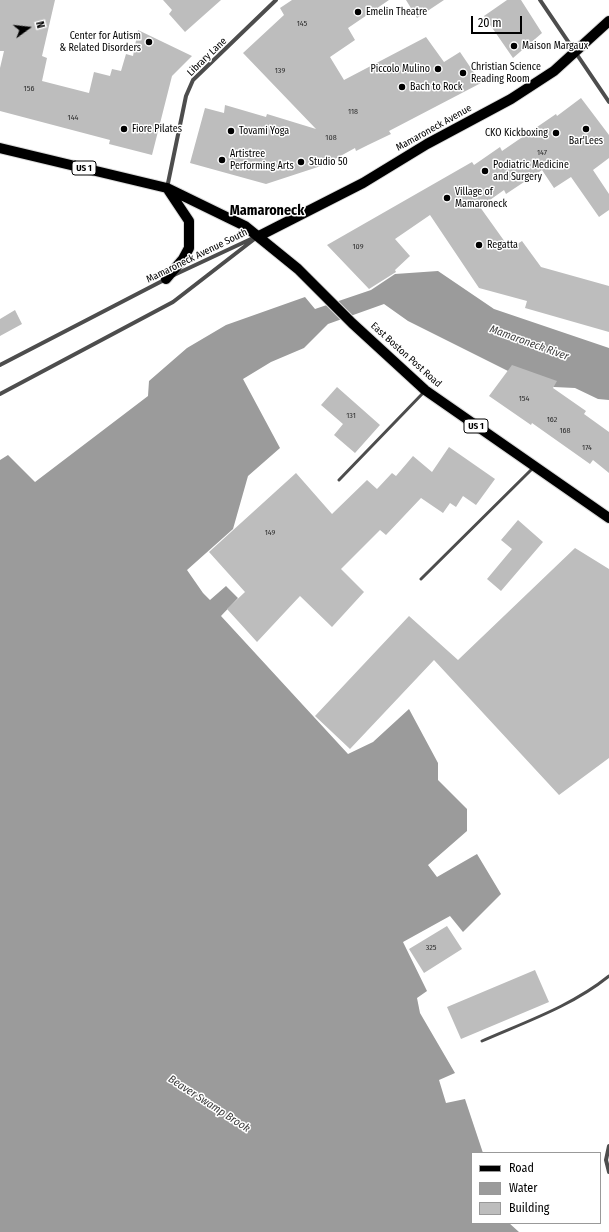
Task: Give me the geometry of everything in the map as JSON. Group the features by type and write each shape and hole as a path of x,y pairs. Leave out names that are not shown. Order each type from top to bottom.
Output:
{"main road":[{"name":"Mamaroneck Avenue","path":"258,236 363,183 427,144 511,99 554,71 609,21"},
{"name":"US 1","path":"0,148 167,188 245,226 258,236"},
{"path":"166,279 183,259 189,248 188,221 167,188"},
{"name":"East Boston Post Road","path":"258,236 318,289 352,324 425,390 609,518"}],"street":[{"name":"Library Lane","path":"167,188 186,96 193,80 276,0"},
{"path":"540,0 609,102"},
{"name":"Mamaroneck Avenue South","path":"0,365 166,279 258,236"},
{"name":"Mamaroneck Avenue South","path":"0,394 173,302 258,236"},
{"path":"609,1146 606,1160 609,1172"}],"lane":[{"path":"339,480 425,390"},
{"path":"422,579 534,467"},
{"path":"482,1041 564,1005 596,987 609,976"}],"water":[{"path":"438,271 494,309 609,348 609,400 598,399 575,388 554,387 510,372 408,321 384,304 328,324 304,348 271,362 243,379 280,448 248,476 233,529 187,570 203,593 210,600 226,586 238,598 221,616 348,754 373,742 409,709 438,763 438,780 467,809 467,831 428,865 437,877 477,854 501,894 463,932 450,916 403,942 427,991 417,998 420,1013 455,1073 439,1080 446,1103 465,1099 483,1152 471,1152 471,1224 510,1224 519,1232 0,1232 0,460 8,455 35,482 148,396 149,381 187,348 226,325 305,297 315,309 371,290 395,274"}],"building":[{"path":"0,0 55,0 42,56 47,58 42,81 89,93 94,72 110,76 112,69 121,71 126,54 133,56 138,30 192,56 172,76 152,155 109,144 110,140 0,111 0,68 4,51 0,51"},
{"path":"163,0 221,0 185,32 169,14 172,10"},
{"path":"292,0 389,0 348,28 355,40 330,57 344,80 426,37 444,62 460,52 481,83 389,131 391,134 356,151 355,148 324,165 266,184 190,163 205,108 224,113 225,105 266,117 267,114 316,129 243,53 284,15 280,8"},
{"path":"406,0 444,0 417,18"},
{"path":"507,0 521,0 542,33 513,58 484,16"},
{"path":"581,98 609,135 609,158 593,170 609,194 609,210 599,217 571,177 554,188 542,170 506,194 504,190 480,207 510,249 522,241 541,267 609,286 609,332 525,308 527,301 479,288 430,215 395,239 410,256 395,270 396,272 369,289 327,245 472,162 474,165 500,147 502,151 556,114 557,116"},
{"path":"15,310 22,324 0,336 0,319"},
{"path":"512,365 557,381 553,388 586,411 584,414 609,432 609,473 593,460 590,464 532,423 531,425 489,396"},
{"path":"337,387 380,425 355,453 334,435 343,424 321,405"},
{"path":"449,447 495,479 476,505 463,496 456,507 450,503 443,513 421,498 386,535 380,530 341,569 364,592 332,627 300,596 257,642 227,609 245,592 209,552 296,473 332,514 367,480 377,489 392,473 396,476 413,456 432,472"},
{"path":"518,520 543,542 501,591 487,579 512,549 501,540"},
{"path":"575,548 609,569 609,758 559,795 434,660 350,749 315,716 409,616 458,660"},
{"path":"447,926 462,949 424,973 409,949"},
{"path":"535,970 549,1002 461,1039 447,1007"}],"place":[{"name":"Emelin Theatre","path":"358,12"},
{"name":"Center for Autism & Related Disorders","path":"149,42"},
{"name":"Maison Margaux","path":"514,46"},
{"name":"Piccolo Mulino","path":"438,69"},
{"name":"Christian Science Reading Room","path":"463,73"},
{"name":"Bach to Rock","path":"402,87"},
{"name":"Fiore Pilates","path":"124,129"},
{"name":"Bar'Lees","path":"586,129"},
{"name":"Tovami Yoga","path":"231,131"},
{"name":"CKO Kickboxing","path":"556,133"},
{"name":"Artistree Performing Arts","path":"222,160"},
{"name":"Studio 50","path":"301,162"},
{"name":"Podiatric Medicine and Surgery","path":"485,171"},
{"name":"Village of Mamaroneck","path":"447,198"},
{"name":"Regatta","path":"479,245"}],"district":[{"name":"Mamaroneck","path":"267,211"}],"water label":[{"name":"Mamaroneck River","path":"529,343"},
{"name":"Beaver Swamp Brook","path":"209,1104"}]}
